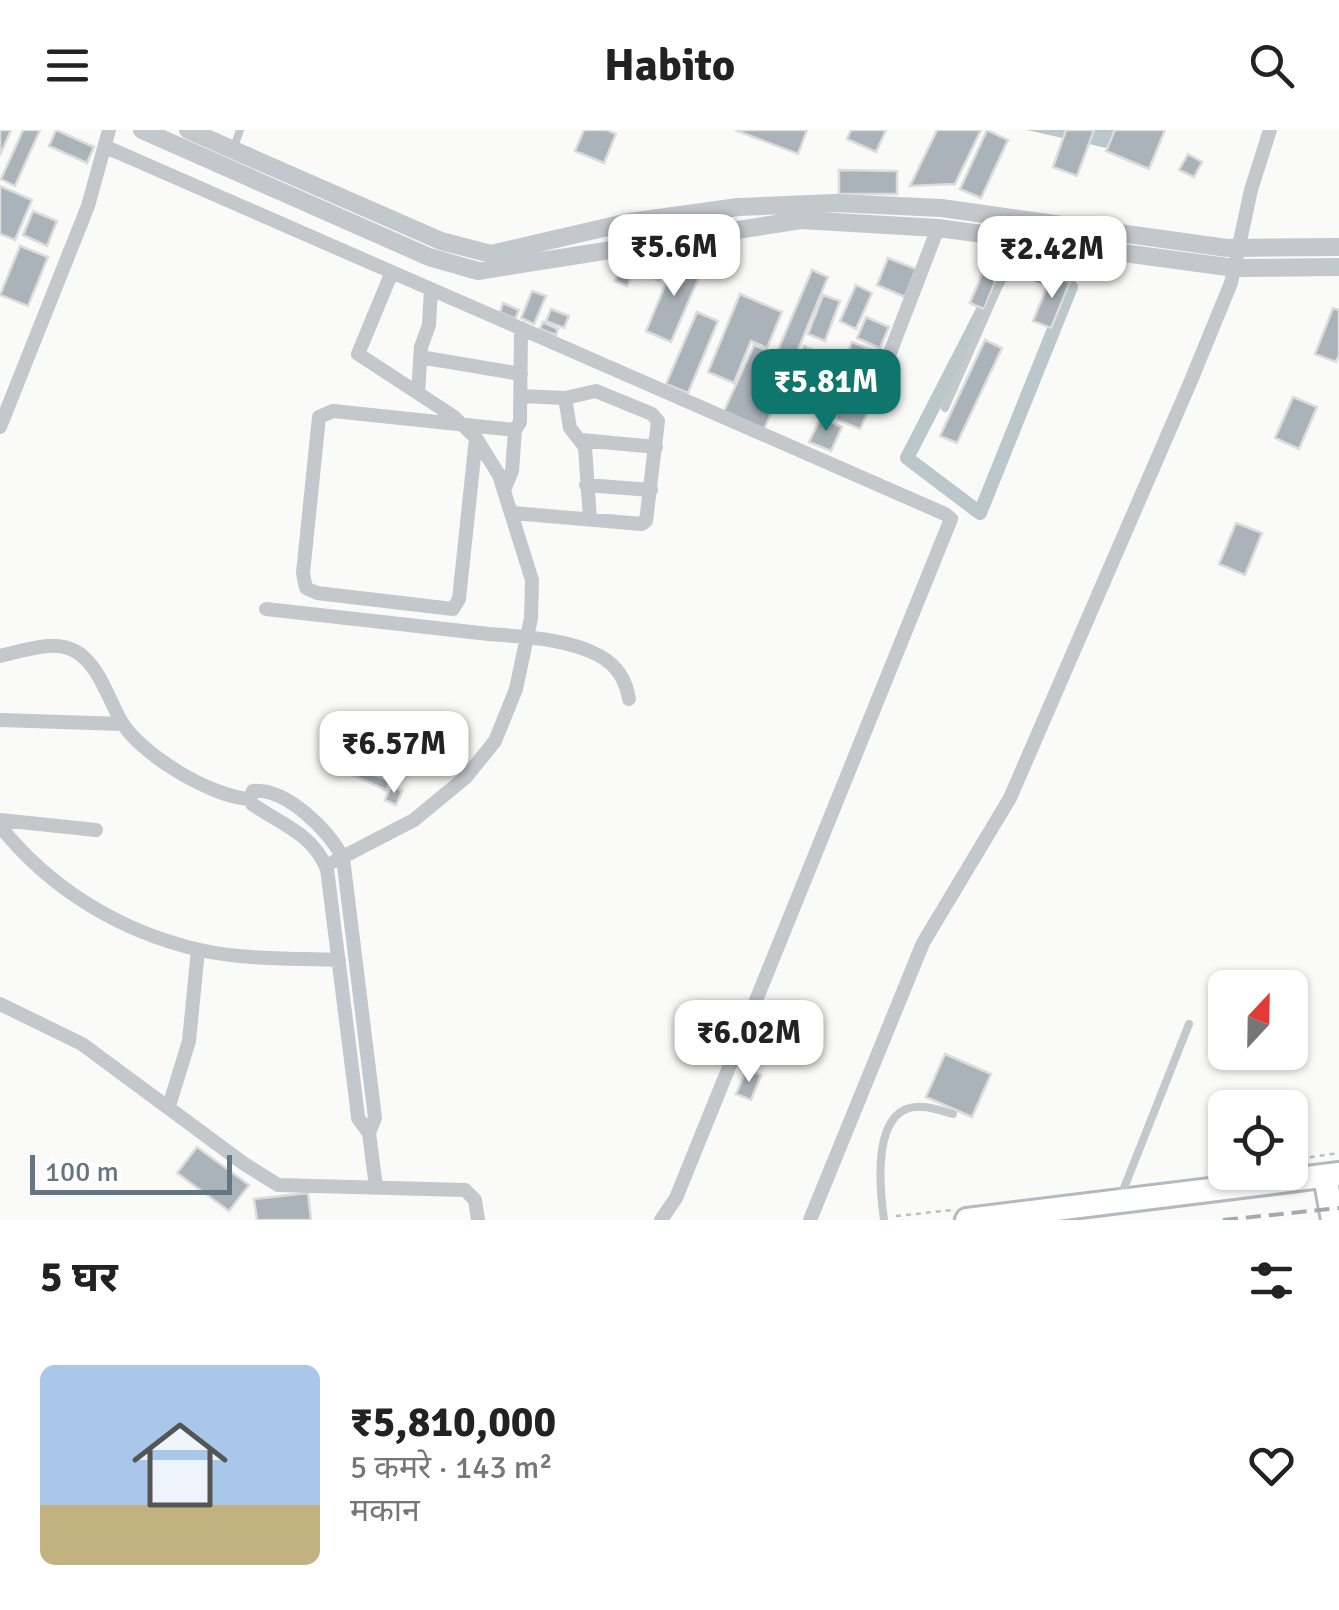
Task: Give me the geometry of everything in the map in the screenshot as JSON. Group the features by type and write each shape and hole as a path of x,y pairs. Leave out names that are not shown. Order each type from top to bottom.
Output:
{"highway":[{"path":"967,1220 1332,1175 1333,1220"}],"street":[{"path":"0,427 83,218 109,130"},
{"path":"142,130 429,257 478,271 801,220 938,228 1235,268 1339,268"},
{"path":"188,130 441,241 480,253 507,252 628,222 738,207 900,204 1187,244 1339,247"},
{"path":"810,1220 923,943 1017,782 1190,383 1235,268 1251,190 1270,130"},
{"path":"106,147 945,514 951,522 676,1198 662,1220"},
{"path":"1027,241 1040,222"},
{"path":"873,397 938,228"},
{"path":"325,865 414,820 483,759 509,711 534,591 504,490 492,462 471,432 359,357 357,352 392,272"},
{"path":"418,393 431,289"},
{"path":"504,490 512,470 515,430 520,422 521,328"},
{"path":"420,357 521,374"},
{"path":"513,513 642,524 649,516 658,421 652,414 596,391 565,398 520,396"},
{"path":"565,398 570,428 581,440 586,457 590,519"},
{"path":"471,432 459,600 454,609 317,593 306,588 303,573 319,417 333,411 471,432 515,430"},
{"path":"581,440 656,447"},
{"path":"586,485 652,490"},
{"path":"266,609 526,638 579,648 600,656 618,672 629,698"},
{"path":"0,656 48,646 62,646 79,653 92,668 123,724 144,747 191,778 230,796 250,799 313,844 325,865 356,1108 358,1118 369,1132"},
{"path":"0,720 123,724"},
{"path":"250,799 250,793 257,790 282,798 320,828 344,858 375,1118 369,1132 376,1187"},
{"path":"0,823 45,875 82,902 165,940 240,956 338,960"},
{"path":"0,823 96,830"},
{"path":"169,1106 189,1041 198,950"},
{"path":"0,1004 82,1044 242,1163 278,1185 465,1190 475,1200 478,1220"}],"lane":[{"path":"233,150 240,130"},
{"path":"945,408 1027,241"},
{"path":"1119,1202 1189,1024"},
{"path":"884,1220 881,1153 895,1118 910,1107 922,1106 953,1114"}],"path":[{"path":"1308,1157 1339,1153"}],"shaded area":[{"path":"1027,130 1160,130 1146,157"}],"building":[{"path":"0,130 11,130 0,155"},
{"path":"23,130 40,130 15,186 1,179"},
{"path":"56,130 94,147 87,163 49,146"},
{"path":"584,130 616,134 604,163 575,151"},
{"path":"735,130 807,130 798,154"},
{"path":"851,130 886,130 876,152 847,139"},
{"path":"937,130 981,130 955,184 910,186"},
{"path":"987,130 1008,140 981,198 960,189"},
{"path":"1066,130 1094,130 1077,176 1053,167"},
{"path":"1115,130 1165,130 1149,169 1106,151"},
{"path":"1188,154 1202,162 1194,177 1179,170"},
{"path":"839,170 897,171 897,194 839,194"},
{"path":"0,186 32,200 15,240 0,234"},
{"path":"33,211 57,221 47,246 23,235"},
{"path":"20,246 48,257 28,306 0,295"},
{"path":"677,257 703,268 671,342 646,331"},
{"path":"888,258 916,269 905,297 877,285"},
{"path":"654,261 665,265 659,281 648,276"},
{"path":"620,268 633,273 627,286 615,281"},
{"path":"812,270 828,277 795,357 778,350"},
{"path":"983,271 997,277 984,309 970,303"},
{"path":"1052,274 1070,282 1051,328 1033,321"},
{"path":"856,285 872,293 856,329 840,321"},
{"path":"532,291 546,296 534,324 521,318"},
{"path":"740,294 782,312 767,348 751,341 734,383 708,372"},
{"path":"823,295 840,301 825,341 808,334"},
{"path":"503,303 519,310 515,319 500,312"},
{"path":"1333,308 1339,310 1336,362 1315,354"},
{"path":"551,309 569,316 564,328 546,321"},
{"path":"697,312 718,321 688,393 666,384"},
{"path":"866,317 889,327 880,348 857,338"},
{"path":"543,322 558,329 556,335 540,329"},
{"path":"985,340 1002,348 957,443 940,436"},
{"path":"852,342 879,353 873,367 846,356"},
{"path":"754,345 794,362 764,429 724,411"},
{"path":"804,346 823,354 817,366 799,357"},
{"path":"1293,397 1317,407 1299,449 1275,438"},
{"path":"844,399 869,410 860,429 835,419"},
{"path":"821,417 842,427 831,451 809,442"},
{"path":"1236,523 1262,533 1245,575 1219,564"},
{"path":"353,766 390,781 386,790 350,774"},
{"path":"391,786 402,791 396,805 385,800"},
{"path":"945,1054 991,1074 972,1117 926,1097"},
{"path":"747,1069 761,1075 751,1100 736,1094"},
{"path":"197,1147 249,1185 229,1211 177,1173"},
{"path":"308,1193 311,1220 257,1220 254,1199"}],"waterway":[{"path":"1019,240 1008,265 1071,287 980,513 907,458 1019,240"}],"railway":[{"path":"1223,1220 1339,1208"}]}
